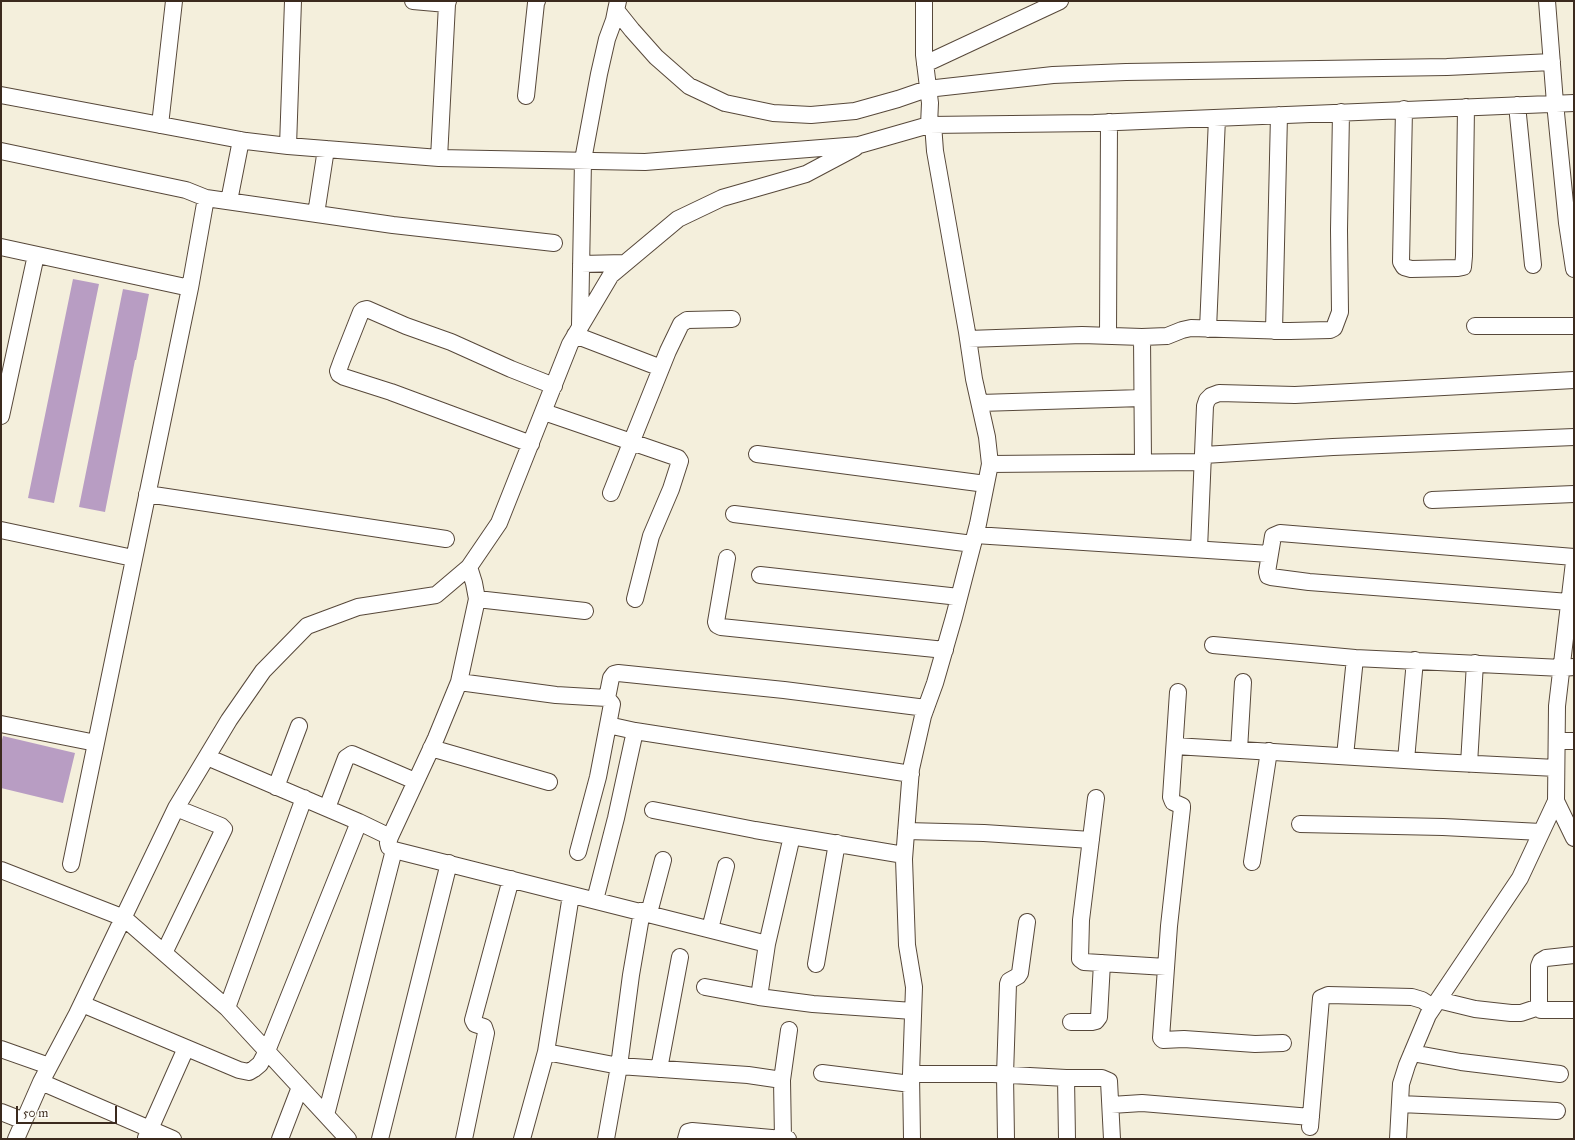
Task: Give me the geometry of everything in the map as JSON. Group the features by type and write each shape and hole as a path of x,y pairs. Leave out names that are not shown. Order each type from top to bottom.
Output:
{"street":[{"path":"160,126 174,1"},
{"path":"288,146 293,1"},
{"path":"413,1 448,3 439,158"},
{"path":"526,96 537,1"},
{"path":"912,1139 911,1079 914,987 908,946 904,855 911,774 923,716 945,650 960,597 990,464 987,437 974,379 931,124 924,55 924,1"},
{"path":"925,64 1060,1"},
{"path":"1547,1 1567,223 1574,269"},
{"path":"617,6 656,58 689,86 726,103 773,113 811,115 855,111 927,89 1053,75 1126,72 1447,67 1552,62"},
{"path":"578,331 583,160 599,74 607,39 617,6"},
{"path":"1,95 160,126 241,140 288,146 439,158 646,162 859,145 931,124 1109,122 1574,103"},
{"path":"1517,105 1533,265"},
{"path":"1404,110 1400,262 1404,267 1411,269 1458,268 1462,267 1464,256 1466,107"},
{"path":"968,339 1082,335 1142,337 1167,336 1191,328 1274,331 1330,330 1334,328 1338,322 1340,312 1339,230 1341,112"},
{"path":"1274,331 1279,115"},
{"path":"1208,329 1217,118"},
{"path":"1108,336 1109,122"},
{"path":"230,201 241,140"},
{"path":"16,1139 41,1082 82,1004 176,808 229,720 262,671 307,626 358,607 436,595 469,567 499,523 570,344 611,274 678,219 722,198 806,174 859,145"},
{"path":"316,214 326,149"},
{"path":"1,151 186,190 206,198 392,225 554,243"},
{"path":"71,864 190,288 206,198"},
{"path":"1,247 190,288"},
{"path":"1,416 36,255"},
{"path":"581,264 625,263"},
{"path":"531,444 339,374 338,371 361,312 367,309 451,342 511,369 554,386"},
{"path":"611,494 630,442 681,324 684,321 732,319"},
{"path":"1475,326 1574,326"},
{"path":"578,331 661,368"},
{"path":"1142,337 1143,462"},
{"path":"1198,549 1207,400 1211,396 1219,393 1295,395 1574,380"},
{"path":"980,403 1142,398"},
{"path":"544,412 678,458 680,461 671,490 652,536 635,599"},
{"path":"990,464 1143,462 1203,459 1333,447 1574,437"},
{"path":"757,454 986,484"},
{"path":"147,494 446,539"},
{"path":"1432,500 1574,494"},
{"path":"734,514 848,529 974,539 1198,549 1270,554"},
{"path":"1,530 133,558"},
{"path":"1569,602 1309,582 1271,577 1268,576 1267,572 1273,536 1280,533 1574,557"},
{"path":"727,558 716,622 717,625 721,627 945,650"},
{"path":"1398,1139 1401,1084 1412,1053 1428,1016 1520,878 1556,801 1557,706 1568,668 1569,602 1574,562"},
{"path":"326,1116 392,844 415,781 431,748 459,682 477,599 469,567"},
{"path":"760,575 960,597"},
{"path":"477,599 585,611"},
{"path":"1212,645 1355,658 1568,668"},
{"path":"1345,756 1355,658"},
{"path":"1406,760 1415,660"},
{"path":"1468,764 1474,663"},
{"path":"607,698 611,678 614,674 618,673 784,690 926,708"},
{"path":"459,682 556,695 607,698 612,704 598,777 578,852"},
{"path":"1239,750 1243,682"},
{"path":"1178,692 1171,797 1173,802 1182,806 1182,808 1166,967 1162,1039 1255,1044 1283,1043"},
{"path":"1,724 96,742"},
{"path":"608,725 635,731 911,774"},
{"path":"276,787 300,726"},
{"path":"595,900 616,818 635,731"},
{"path":"1557,741 1574,741"},
{"path":"1175,746 1556,768"},
{"path":"431,748 549,782"},
{"path":"1252,862 1268,751"},
{"path":"327,808 346,758 352,754 415,781"},
{"path":"206,758 359,822 392,844 448,863 767,944"},
{"path":"227,1008 304,798"},
{"path":"1096,798 1081,920 1080,959 1084,962 1166,967"},
{"path":"1556,801 1573,835"},
{"path":"164,953 224,829 221,826 176,808"},
{"path":"652,810 904,855"},
{"path":"82,1004 239,1070 249,1072 260,1064 267,1051 359,822"},
{"path":"1300,824 1443,827 1541,832"},
{"path":"906,831 984,833 1091,840"},
{"path":"759,997 767,944 792,836"},
{"path":"816,964 837,843"},
{"path":"606,1139 619,1066 631,975 645,912 663,860"},
{"path":"380,1139 448,863"},
{"path":"710,929 726,866"},
{"path":"1,870 124,918 227,1008 348,1139"},
{"path":"464,1139 486,1033 484,1027 475,1024 472,1020 511,879"},
{"path":"522,1139 546,1052 571,895"},
{"path":"1006,1139 1004,1075 1008,984 1009,981 1018,976 1020,973 1027,922"},
{"path":"1539,1007 1539,966 1541,961 1546,958 1574,955"},
{"path":"659,1069 680,957"},
{"path":"1071,1022 1092,1022 1096,1021 1099,1016 1102,963"},
{"path":"705,987 759,997 813,1004 913,1011"},
{"path":"1111,1104 1142,1103 1311,1122 1320,1001 1322,998 1328,995 1412,998 1435,1004 1511,1013 1521,1013 1539,1007"},
{"path":"1539,1007 1541,1010 1574,1010"},
{"path":"783,1139 782,1080 788,1030"},
{"path":"147,1134 186,1048"},
{"path":"1,1049 50,1066"},
{"path":"546,1052 619,1066 748,1075 782,1080"},
{"path":"1412,1053 1462,1062 1560,1074"},
{"path":"822,1073 911,1079 1004,1075 1107,1079 1110,1083 1112,1139"},
{"path":"1066,1078 1067,1139"},
{"path":"41,1082 147,1134 173,1139"},
{"path":"280,1139 300,1087"},
{"path":"1400,1104 1557,1111"},
{"path":"1,1112 24,1121"},
{"path":"686,1139 688,1132 692,1131 788,1139"}],"building":[{"path":"73,279 99,284 54,503 28,498"},
{"path":"123,289 149,294 105,512 79,507"},
{"path":"3,736 75,753 63,803 1,788 1,744"}]}
